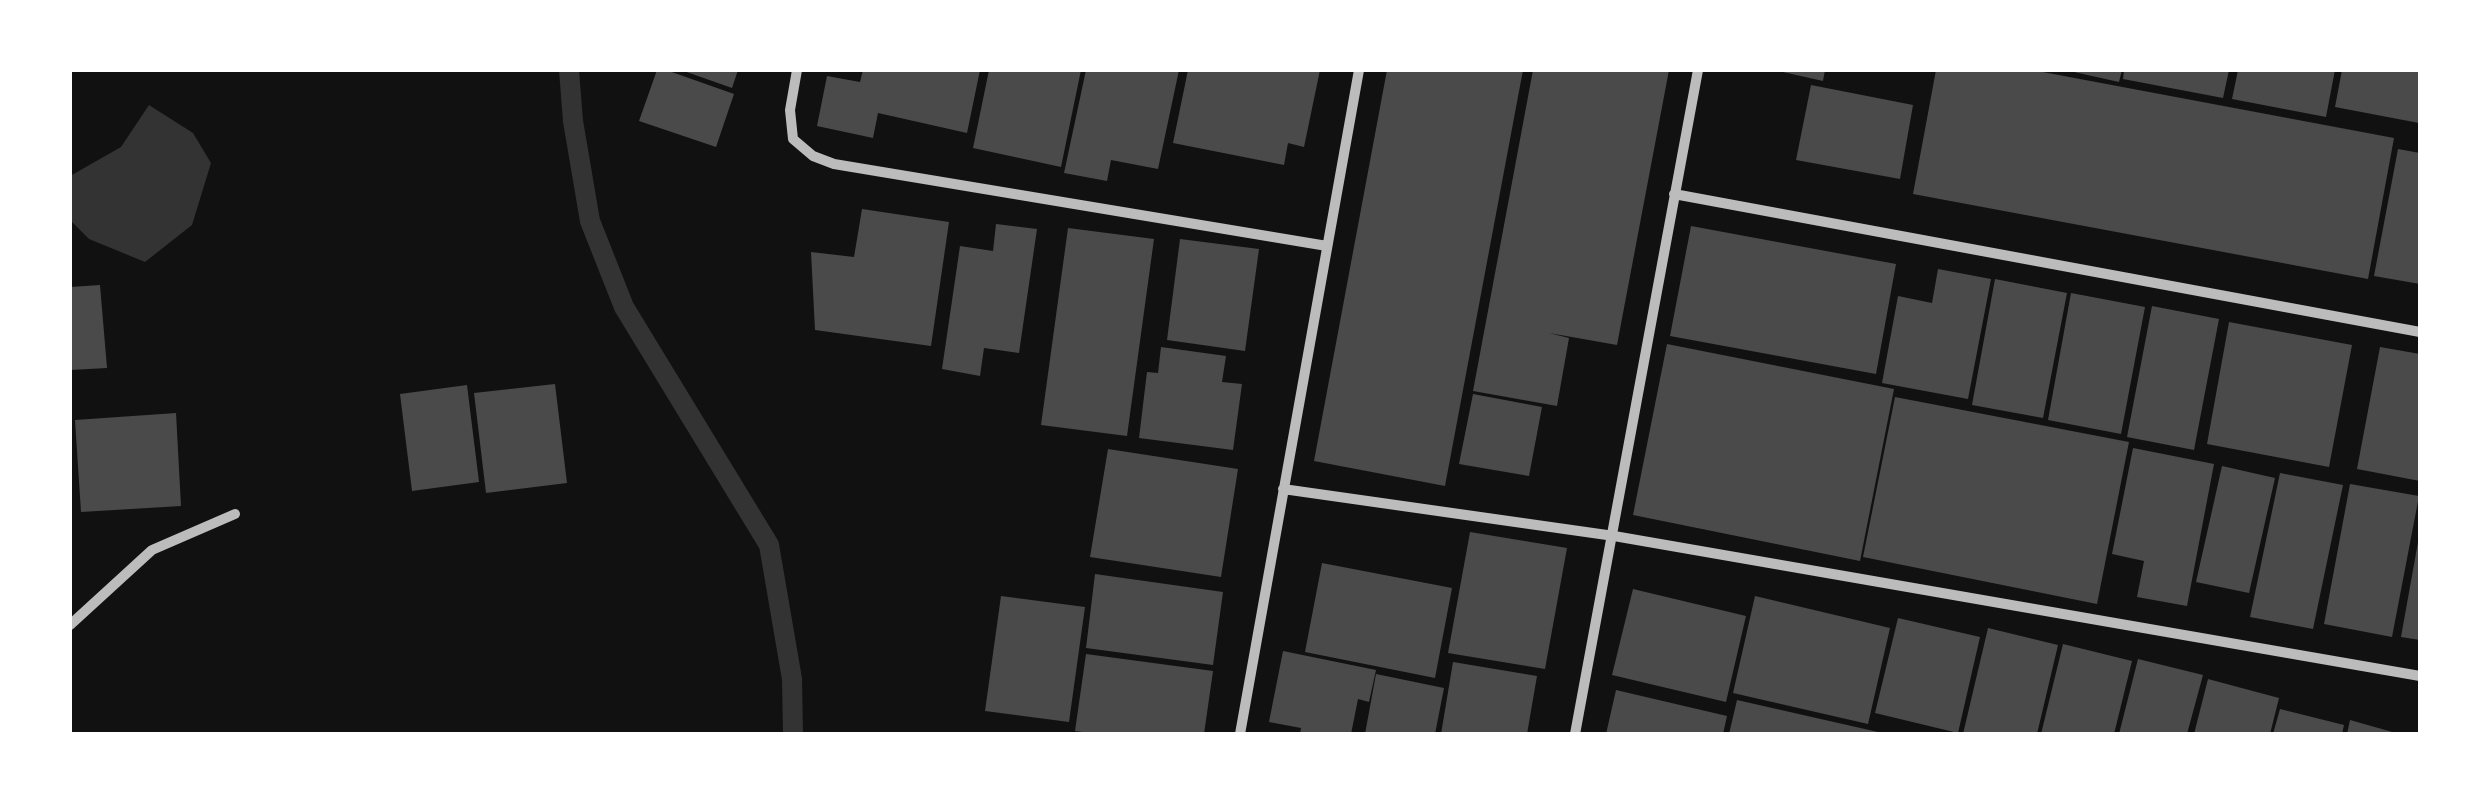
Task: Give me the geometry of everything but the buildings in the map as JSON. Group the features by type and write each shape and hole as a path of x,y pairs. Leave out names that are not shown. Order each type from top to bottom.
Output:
{"street":[{"path":"798,70 790,110 793,139 813,156 834,164 1326,246"},
{"path":"1240,734 1359,70"},
{"path":"1576,734 1698,70"},
{"path":"1674,194 2420,332"},
{"path":"1282,489 1614,536 2420,676"},
{"path":"70,625 152,550 234,514"}],"shaded area":[{"path":"149,105 193,133 211,163 192,225 145,262 89,239 70,220 70,176 121,147"}],"waterway":[{"path":"569,70 573,121 590,221 624,307 769,545 792,679 793,734"}]}
